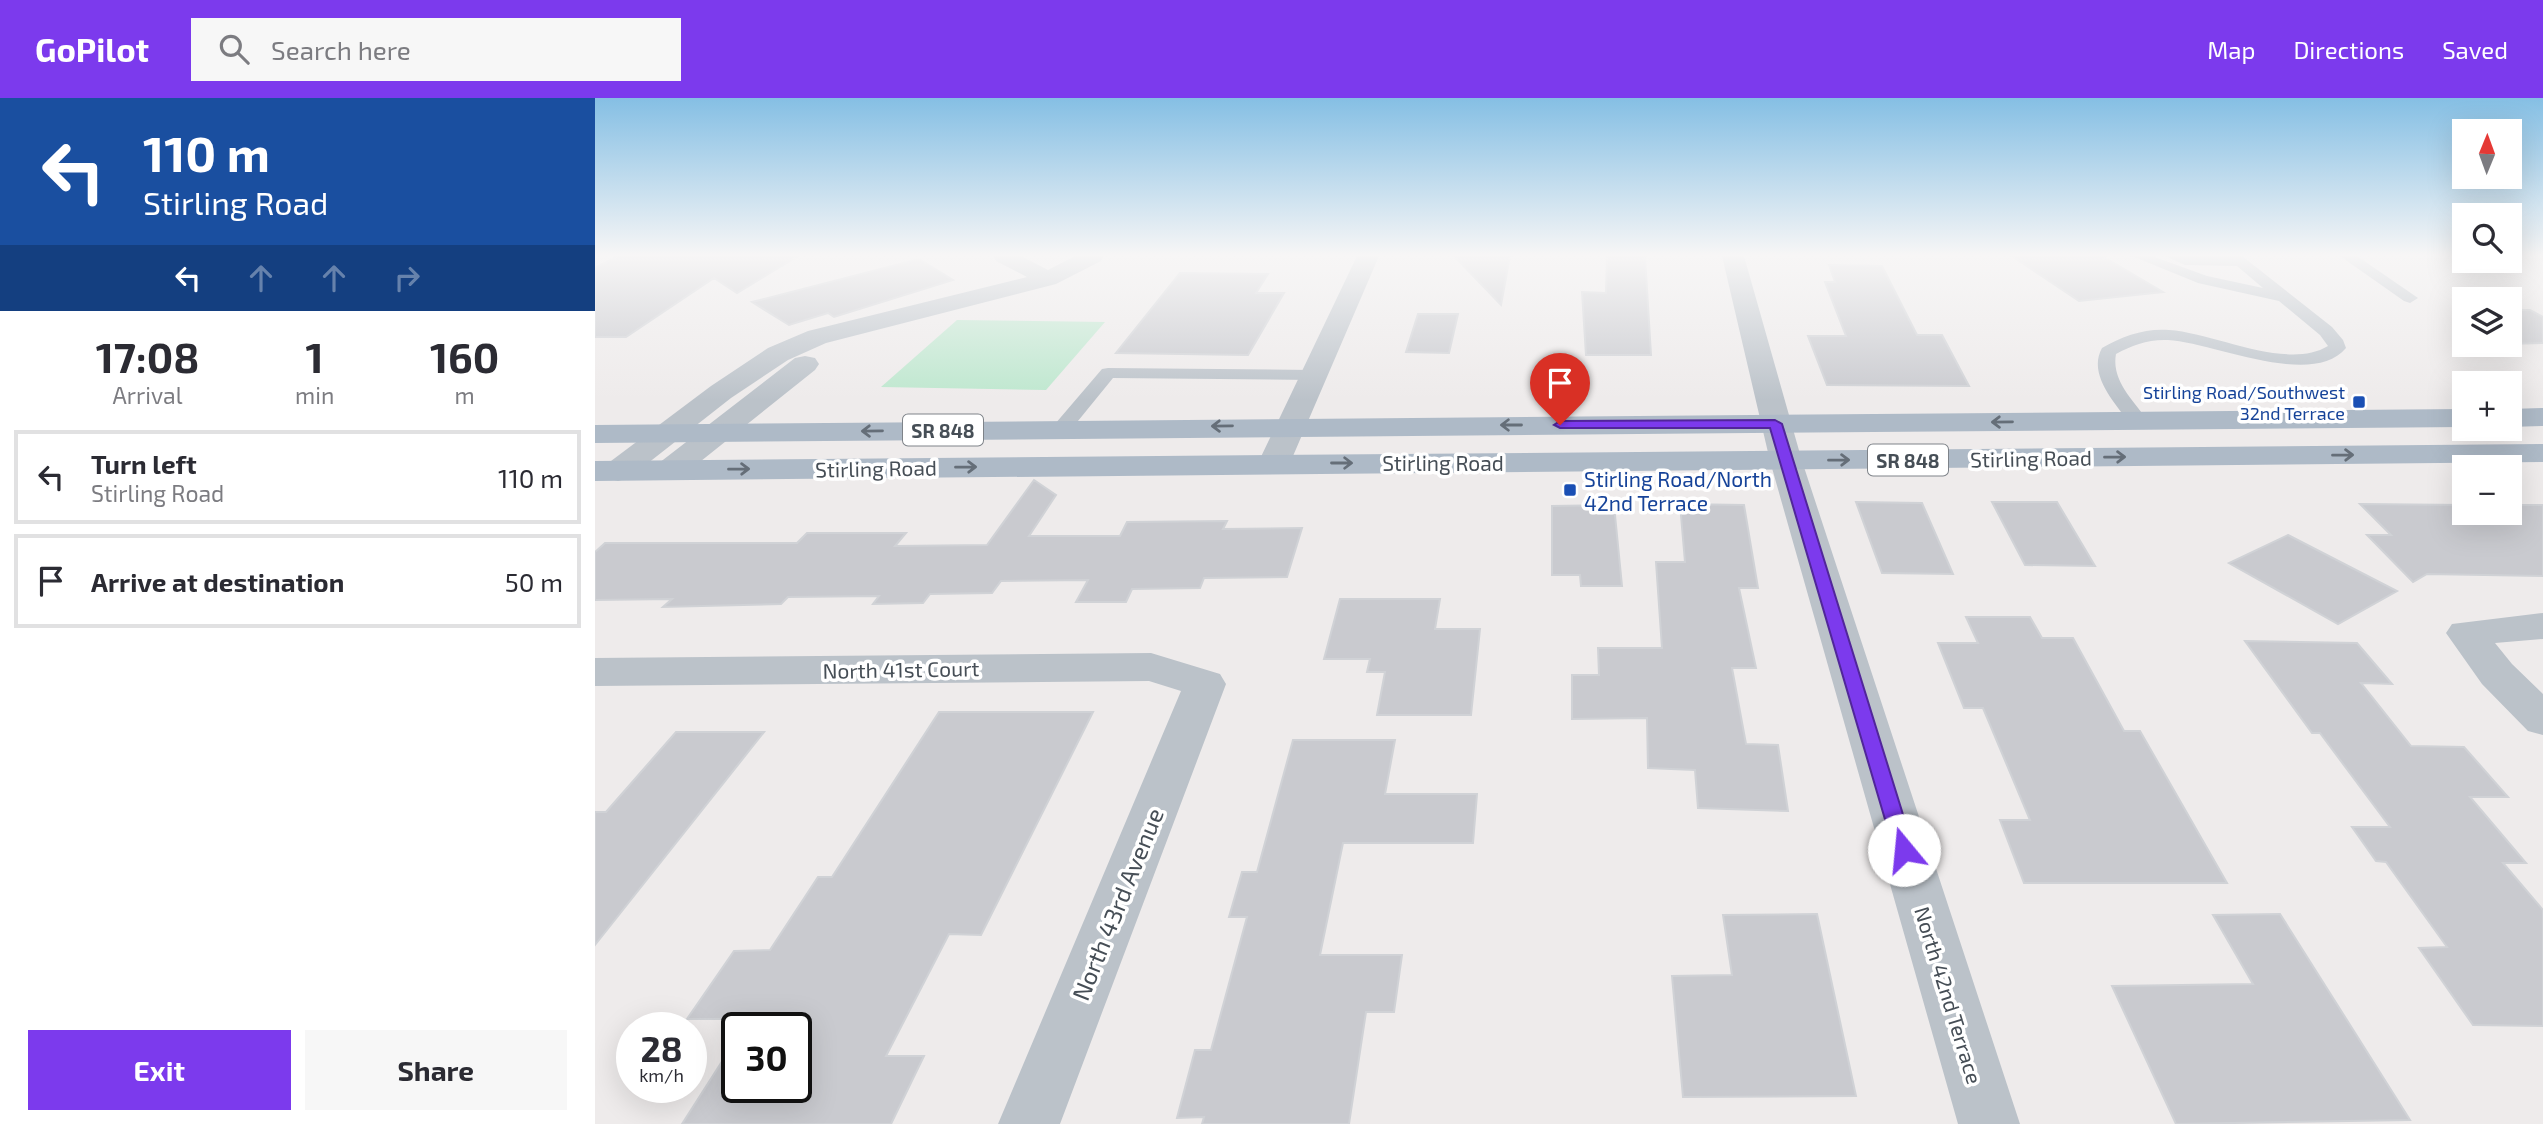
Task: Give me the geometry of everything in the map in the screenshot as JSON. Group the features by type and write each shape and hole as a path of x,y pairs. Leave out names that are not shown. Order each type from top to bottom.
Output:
{"main road":[{"path":"2522,418 2543,417"},
{"name":"Stirling Road","path":"606,471 1274,463 1781,442 2138,421 2452,418"},
{"name":"Stirling Road","path":"595,434 1290,426 1781,442 2543,453"}],"street":[{"path":"670,470 716,433 765,379 778,354 817,337 949,304"},
{"path":"1274,463 1346,304"},
{"name":"North 42nd Terrace","path":"1745,304 1781,442 1989,1124"},
{"path":"765,379 786,387 836,359 878,329 869,324"},
{"path":"606,471 665,434 765,379 800,368 869,324"},
{"path":"2543,626 2466,633 2497,674 2543,720"},
{"name":"North 41st Court","path":"595,672 1151,667 1205,684"},
{"name":"North 43rd Avenue","path":"1029,1124 1205,684"}],"lane":[{"path":"2138,421 2108,378 2105,361 2108,352 2124,342 2168,335 2290,359 2315,359 2331,355 2337,348 2336,340 2291,304"},
{"path":"1062,428 1108,373 1313,375"}],"green space":[{"path":"957,320 1105,322 1046,390 881,387"}],"building":[{"path":"595,304 675,304 626,337 595,337"},
{"path":"755,304 876,304 834,317 828,313 789,325"},
{"path":"1155,304 1278,304 1248,355 1116,353"},
{"path":"1583,304 1648,304 1651,355 1586,355"},
{"path":"1834,304 1901,304 1917,335 1942,335 1969,386 1827,385 1808,336 1846,336"},
{"path":"2522,310 2530,310 2543,317 2543,343 2522,344"},
{"path":"1418,314 1458,314 1449,353 1406,352"},
{"path":"1034,480 1056,495 1029,536 1120,536 1127,522 1227,521 1223,529 1302,528 1287,577 1204,578 1200,588 1132,589 1126,602 1076,602 1088,580 1001,581 992,593 930,594 923,603 873,604 879,596 788,597 781,604 663,607 672,599 595,600 595,552 605,543 797,543 807,533 906,533 895,546 987,545"},
{"path":"1856,502 1922,503 1953,574 1882,573"},
{"path":"1992,502 2057,502 2095,566 2025,565"},
{"path":"1680,504 1744,505 1758,588 1739,588 1756,668 1732,668 1746,744 1778,745 1788,811 1698,808 1695,770 1648,768 1647,718 1572,719 1572,675 1599,675 1598,648 1662,648 1656,562 1685,562"},
{"path":"2360,504 2452,505 2452,525 2522,525 2522,505 2543,505 2543,576 2427,574 2413,582 2367,535 2391,535"},
{"path":"1614,505 1622,586 1581,586 1580,575 1552,575 1552,506"},
{"path":"2288,535 2397,591 2338,624 2229,563"},
{"path":"1340,599 1440,599 1435,629 1480,629 1471,715 1377,715 1385,672 1367,672 1370,659 1324,659"},
{"path":"1966,617 2030,617 2042,638 2073,638 2124,731 2140,731 2227,883 2024,883 2000,820 2030,820 1983,708 1964,708 1938,643 1978,643"},
{"path":"2245,641 2357,643 2392,684 2361,683 2411,746 2464,747 2508,797 2470,797 2526,863 2503,863 2543,910 2543,1026 2473,1025 2419,948 2447,947 2386,862 2376,861 2352,827 2390,827 2320,733 2312,733"},
{"path":"939,712 1093,712 981,935 949,934 886,1056 924,1056 891,1124 682,1124 695,1103 707,1103 707,1085 721,1063 721,1103 812,1103 812,1012 721,1012 721,1019 707,1019 707,1012 692,1012 734,951 770,950 818,877 832,877"},
{"path":"676,732 764,732 595,945 595,812 606,812"},
{"path":"1293,740 1395,740 1385,794 1477,794 1473,843 1343,843 1320,955 1402,955 1394,1012 1366,1012 1349,1124 1202,1124 1204,1117 1177,1118 1195,1050 1211,1050 1247,917 1229,917 1242,872 1257,872"},
{"path":"1817,914 1856,1096 1683,1097 1672,976 1732,975 1723,915"},
{"path":"2280,914 2410,1120 2176,1124 2112,986 2253,984 2213,915"}],"place":[{"name":"Stirling Road/Southwest 32nd Terrace","path":"2359,402"},
{"name":"Stirling Road/North 42nd Terrace","path":"1570,490"}],"route":[{"path":"1560,425 1775,424 1904,850"}]}
